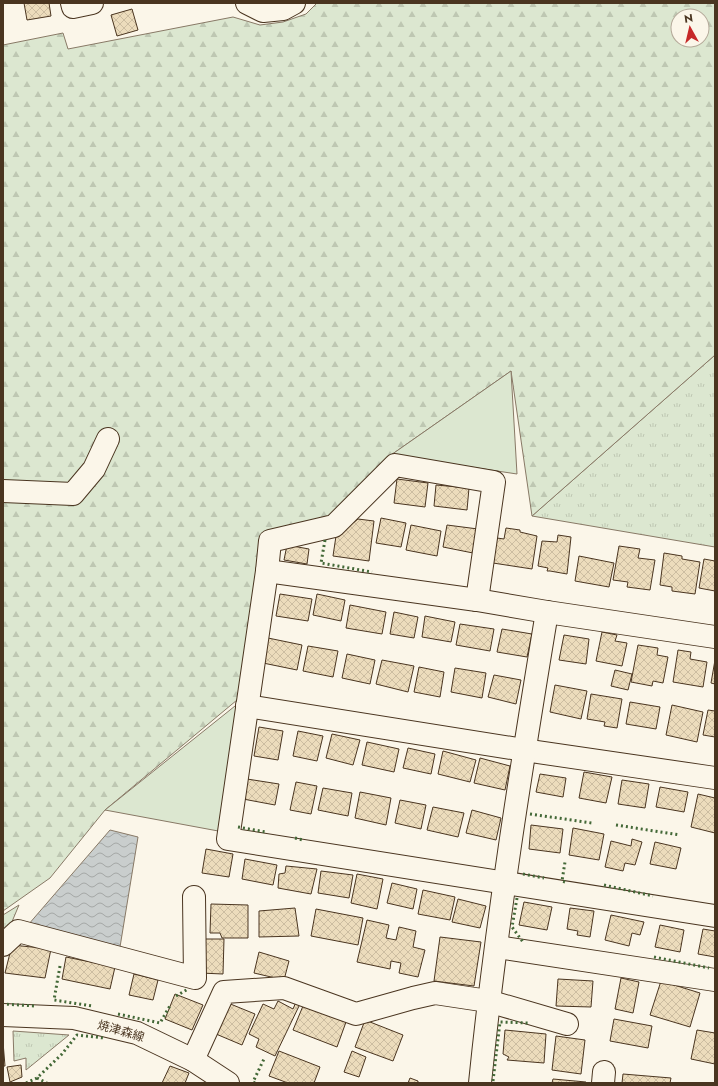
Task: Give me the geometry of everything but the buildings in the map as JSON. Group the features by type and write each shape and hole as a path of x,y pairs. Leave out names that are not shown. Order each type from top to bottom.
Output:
{"street":[{"path":"72,3 73,7 92,3"},
{"path":"247,3 263,11 283,9 294,3"},
{"path":"3,492 73,494 94,469 108,438"},
{"path":"477,600 494,482 395,465 334,526 270,541 228,839 715,916"},
{"path":"266,571 477,600 715,637"},
{"path":"480,1083 488,1001 497,947 504,883 547,612"},
{"path":"247,706 524,750 715,778"},
{"path":"3,945 18,931 195,978 194,897"},
{"path":"497,947 715,980"},
{"path":"193,1060 224,992 284,988 356,1014 435,993 488,1001 567,1024"},
{"name":"焼津森線","path":"3,1015 74,1018 137,1032 193,1060 228,1083"}],"green space":[{"path":"317,3 715,3 715,355 532,516 511,371 391,455 330,527 268,536 249,690 105,810 50,878 3,911 3,45 63,33 68,49 233,17 260,25 283,22 306,14"},
{"path":"715,355 715,547 532,516"},
{"path":"511,371 517,474 391,455"},
{"path":"240,702 229,833 105,810"},
{"path":"19,905 3,943 3,915"},
{"path":"13,1031 69,1035 26,1070 26,1058 14,1061"}],"water":[{"path":"110,830 138,837 120,947 28,925"}],"hedge":[{"path":"325,540 321,563 372,572"},
{"path":"530,814 592,823"},
{"path":"616,825 680,835"},
{"path":"238,827 266,832"},
{"path":"295,838 303,840"},
{"path":"565,862 562,881 565,882"},
{"path":"523,874 544,878"},
{"path":"604,885 653,896"},
{"path":"517,898 512,927 523,942"},
{"path":"654,957 709,968"},
{"path":"60,966 54,1000 92,1006"},
{"path":"176,996 188,989"},
{"path":"3,1003 35,1006"},
{"path":"118,1014 160,1023 171,1004"},
{"path":"493,1081 500,1022 529,1023"},
{"path":"26,1083 37,1078 62,1054 77,1035 104,1038"},
{"path":"255,1083 253,1082 264,1059"},
{"path":"37,1078 47,1083"}]}
